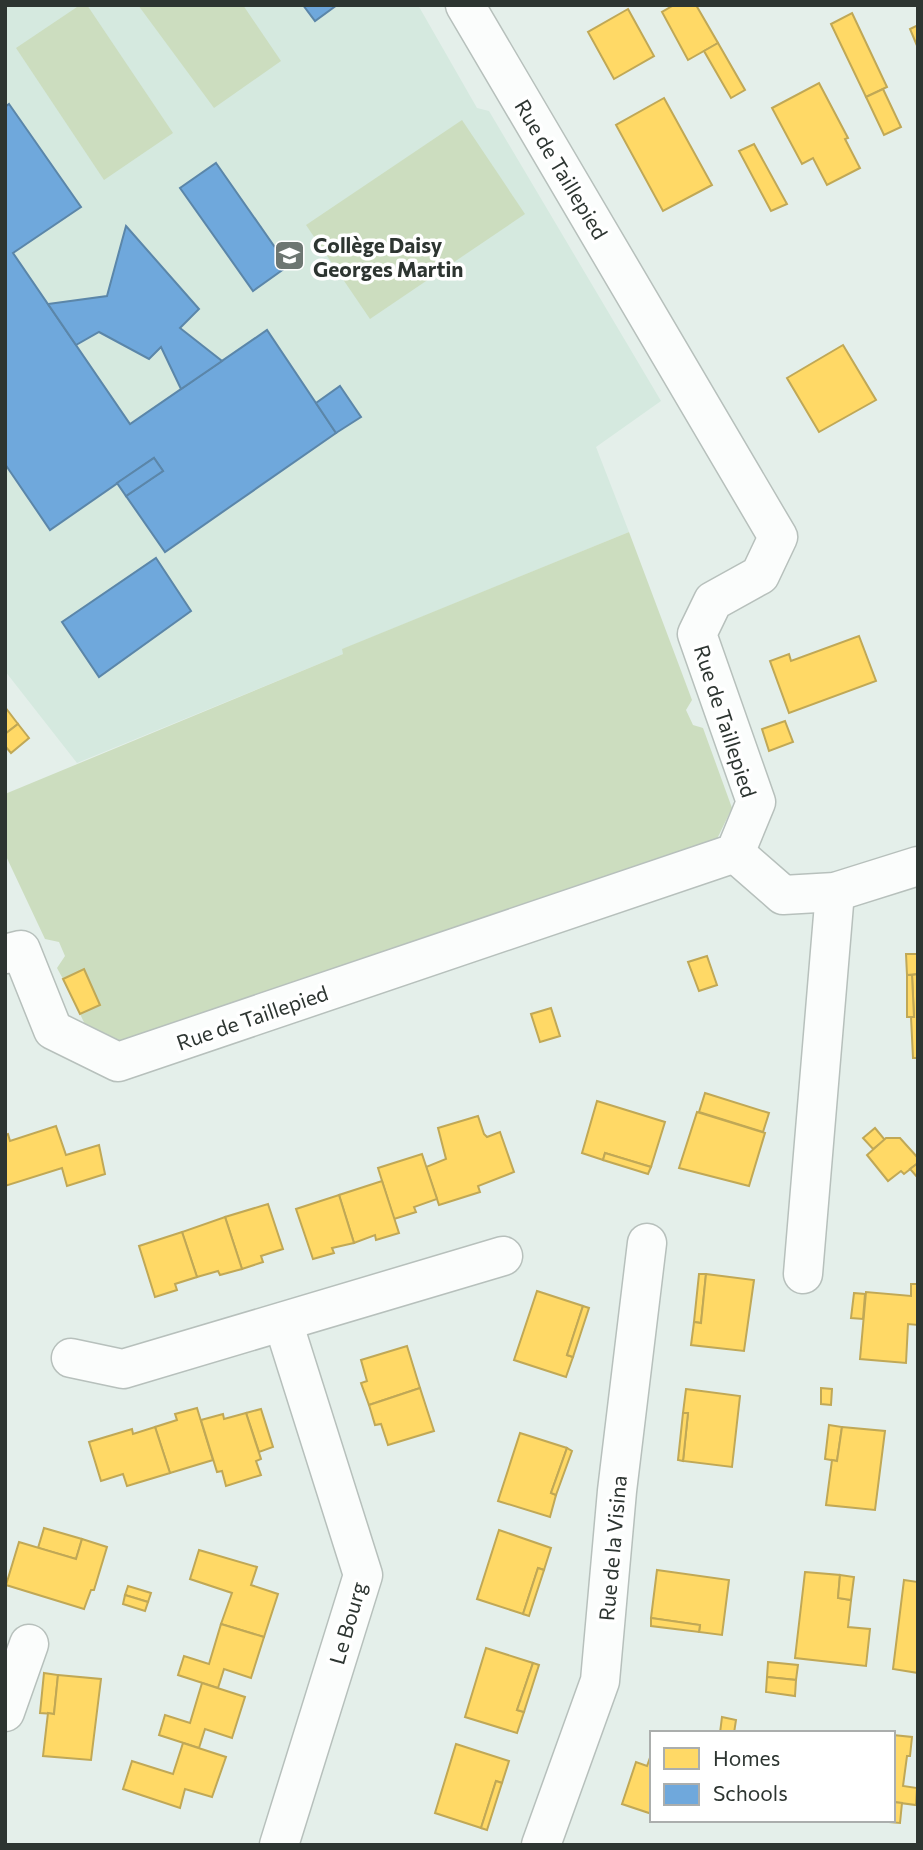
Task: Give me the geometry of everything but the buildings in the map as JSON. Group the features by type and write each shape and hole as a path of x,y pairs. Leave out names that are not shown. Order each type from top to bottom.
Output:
{"street":[{"name":"Rue de Taillepied","path":"5,954 21,950 53,1030 118,1062 735,853 756,802 697,634 713,601 760,575 778,537 465,5"},
{"path":"735,853 783,895 835,892 918,866"},
{"path":"803,1274 835,892"},
{"name":"Rue de la Visina","path":"541,1845 600,1681 617,1491 647,1243"},
{"path":"71,1358 123,1369 503,1256"},
{"name":"Le Bourg","path":"279,1845 363,1575 283,1322"},
{"path":"5,1712 29,1644"}],"shaded area":[{"name":"Collège Daisy Georges Martin","path":"5,5 418,5 477,108 489,111 661,401 596,447 629,532 343,649 343,654 77,763 5,671"}],"green space":[{"path":"80,5 87,5 173,133 104,180 16,48"},
{"path":"138,5 243,5 281,61 214,108"},
{"path":"462,120 525,214 370,319 306,225"},
{"path":"629,532 692,700 686,710 693,725 703,728 732,808 717,839 459,934 117,1046 91,1037 80,1014 99,1005 83,969 63,979 57,968 65,956 59,942 45,939 5,854 5,794 343,654 342,649"}],"place":[{"name":"Collège Daisy Georges Martin","path":"290,256"}]}
